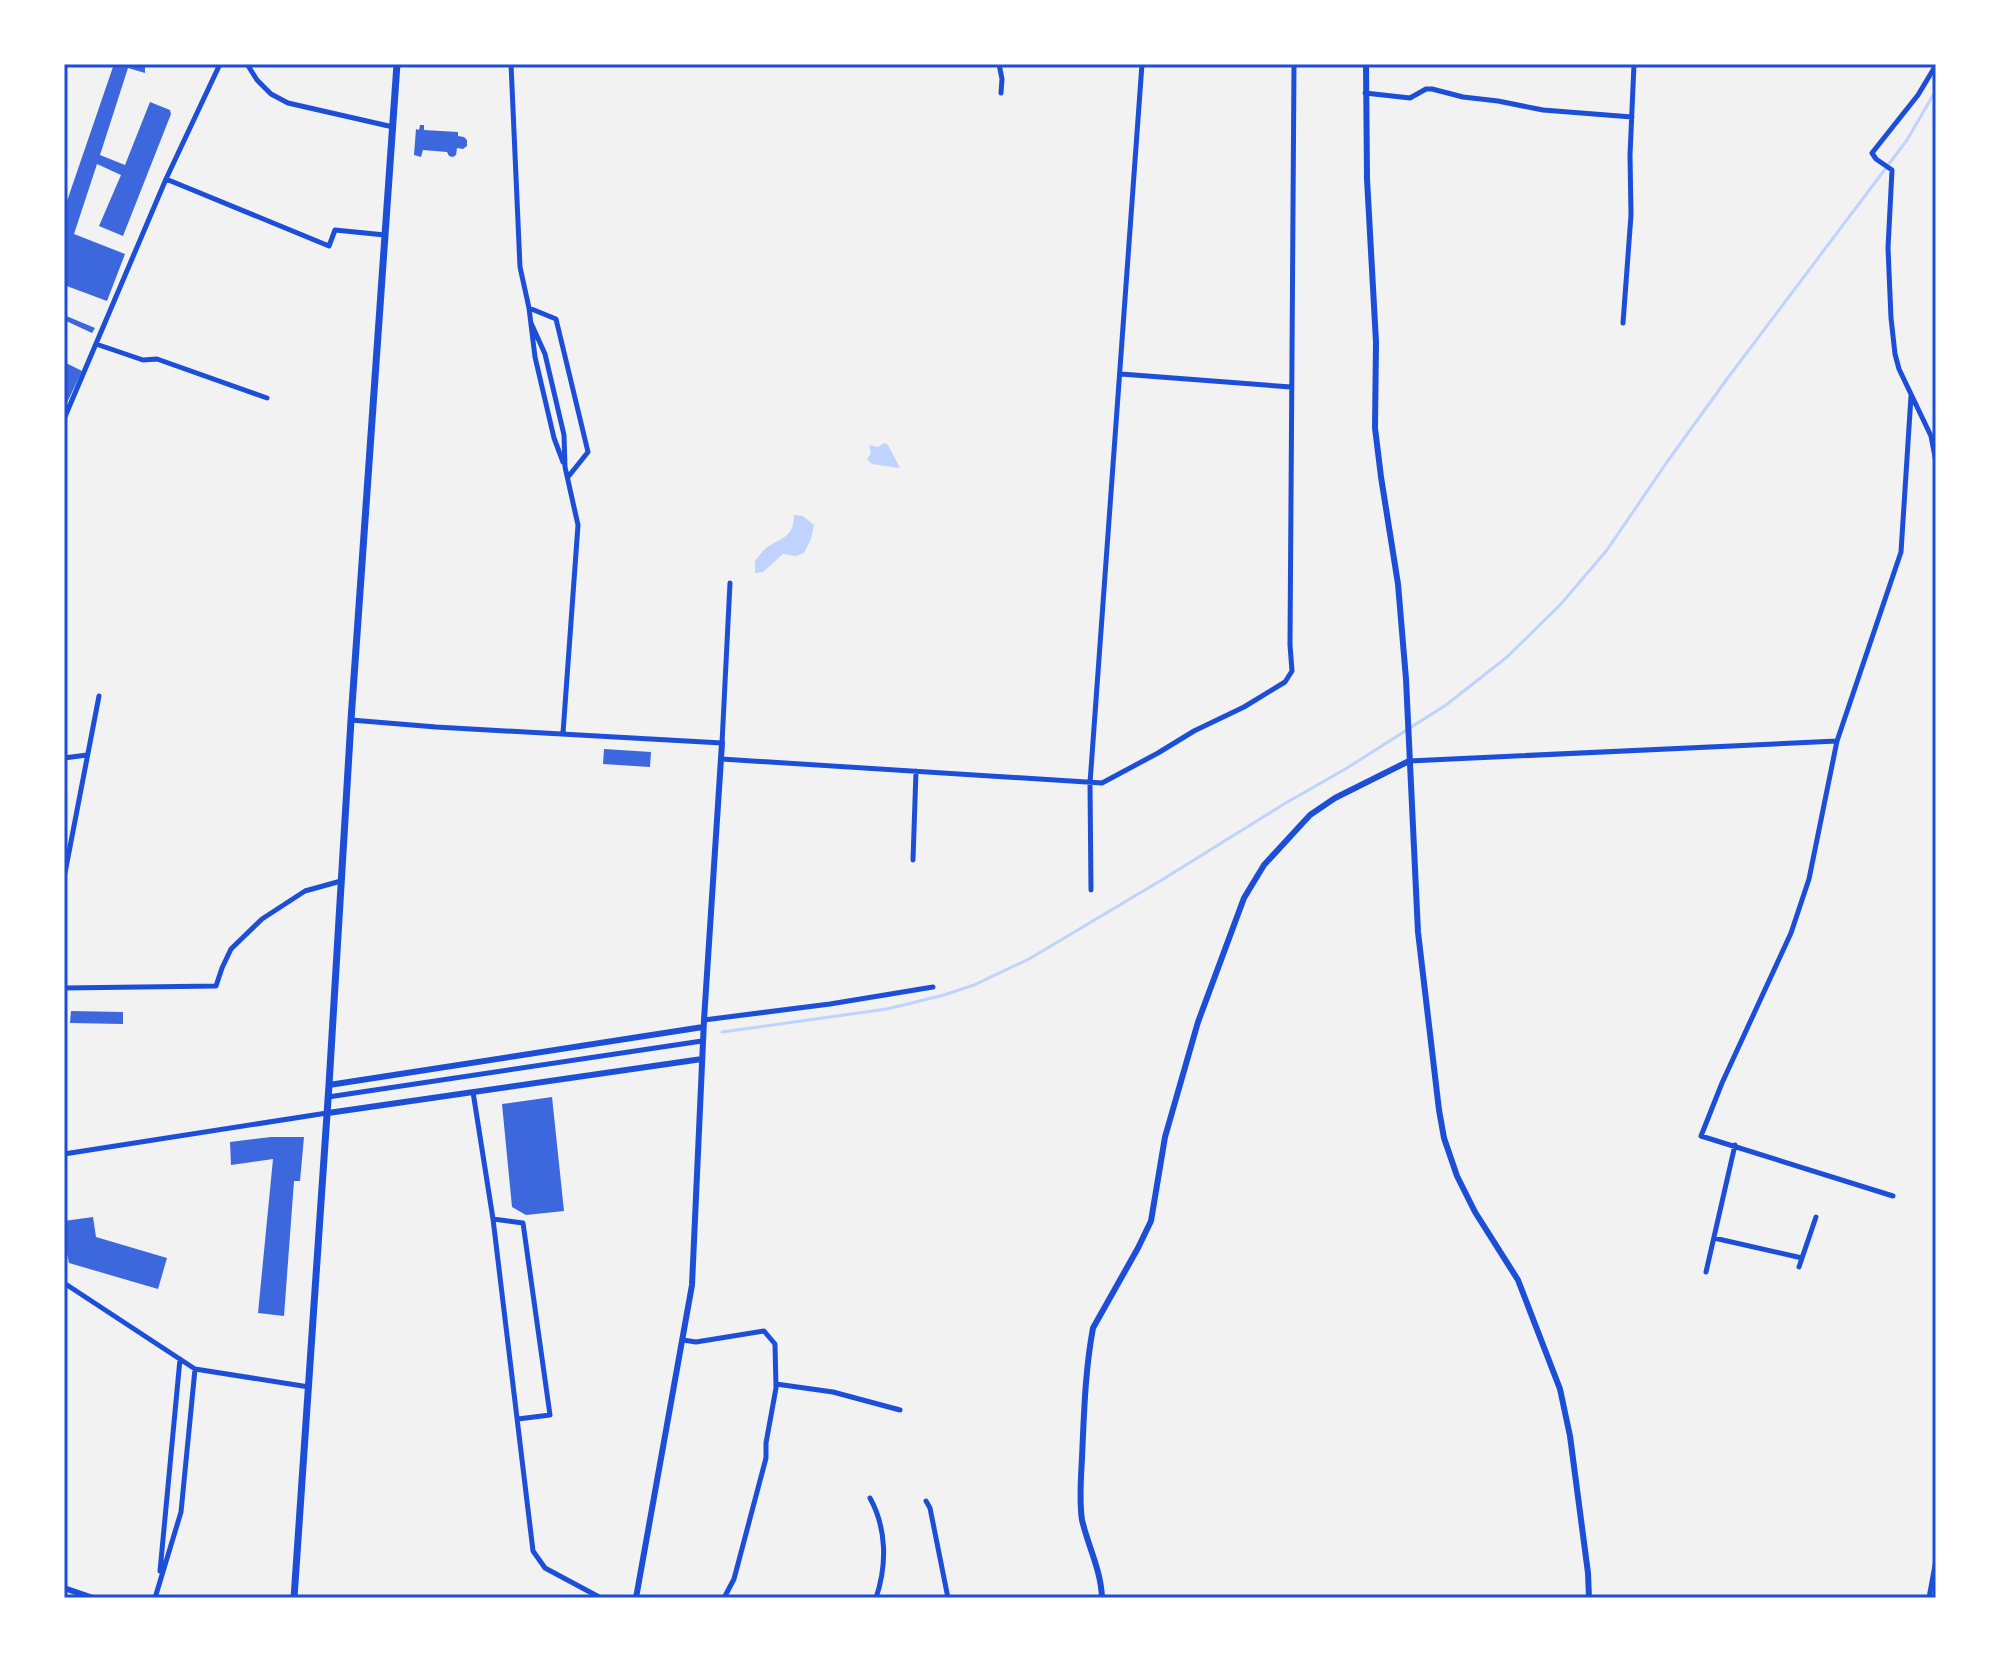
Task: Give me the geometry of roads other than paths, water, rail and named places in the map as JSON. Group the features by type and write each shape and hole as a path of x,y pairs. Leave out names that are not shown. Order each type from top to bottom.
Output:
{"main road":[{"path":"294,1598 397,64"}],"street":[{"path":"64,419 166,179 220,64"},
{"path":"247,64 271,94 288,103 393,127"},
{"path":"511,64 520,267 535,357 578,525 563,733"},
{"path":"999,64 1001,93"},
{"path":"1091,890 1090,783 1142,64"},
{"path":"721,759 1102,783 1285,682 1292,671 1294,64"},
{"path":"1366,64 1367,179 1376,342 1375,428 1398,584 1418,932 1439,1110 1454,1169 1475,1212 1518,1280 1560,1389 1570,1436 1589,1598"},
{"path":"1623,323 1631,215 1634,64"},
{"path":"1936,65 1918,95 1872,153 1892,170 1888,248 1891,318 1899,369 1931,436 1936,462"},
{"path":"1365,93 1410,98 1432,89 1543,110 1632,117"},
{"path":"166,179 329,246 335,230 385,235"},
{"path":"529,308 556,319 588,452 568,478"},
{"path":"531,323 545,354 564,435 565,467"},
{"path":"96,344 143,360 157,359 267,398"},
{"path":"1121,374 1292,388"},
{"path":"1893,1196 1701,1136 1791,933 1809,879 1837,741 1901,552 1911,396"},
{"path":"636,1598 692,1285 702,1041 730,583"},
{"path":"64,878 99,696"},
{"path":"351,720 722,743"},
{"path":"1102,1598 1096,1562 1082,1518 1086,1370 1093,1328 1151,1221 1161,1149 1198,1022 1244,898 1264,865 1285,840 1310,815 1335,798 1409,761 1837,741"},
{"path":"64,758 87,755"},
{"path":"913,860 916,771"},
{"path":"64,988 216,986 231,949 262,919 305,891 341,881"},
{"path":"329,1085 933,987"},
{"path":"328,1097 702,1041"},
{"path":"64,1154 702,1059"},
{"path":"473,1091 493,1219 533,1551 545,1568 601,1598"},
{"path":"1706,1272 1735,1145"},
{"path":"1799,1267 1816,1217"},
{"path":"493,1219 523,1223 550,1415 518,1419"},
{"path":"1714,1238 1802,1258"},
{"path":"64,1283 195,1369 309,1387"},
{"path":"683,1340 696,1342 764,1331 775,1344 776,1384 766,1458 734,1579 724,1598"},
{"path":"159,1584 180,1359"},
{"path":"155,1598 181,1512 195,1369"},
{"path":"776,1384 833,1392 900,1410"},
{"path":"870,1498 879,1514 884,1549 876,1598"},
{"path":"926,1501 948,1598"},
{"path":"1929,1598 1936,1560"},
{"path":"64,1588 93,1598"}],"water":[{"path":"884,443 900,468 872,464 867,459 871,453 869,445 878,447"},
{"path":"794,515 803,516 814,525 804,553 796,556 783,554 763,572 755,573 755,561 764,550 788,534"}],"waterway":[{"path":"722,1032 887,1009 974,985 1029,959 1446,705 1507,657 1560,605 1607,550 1727,379 1907,140 1936,90"}]}
